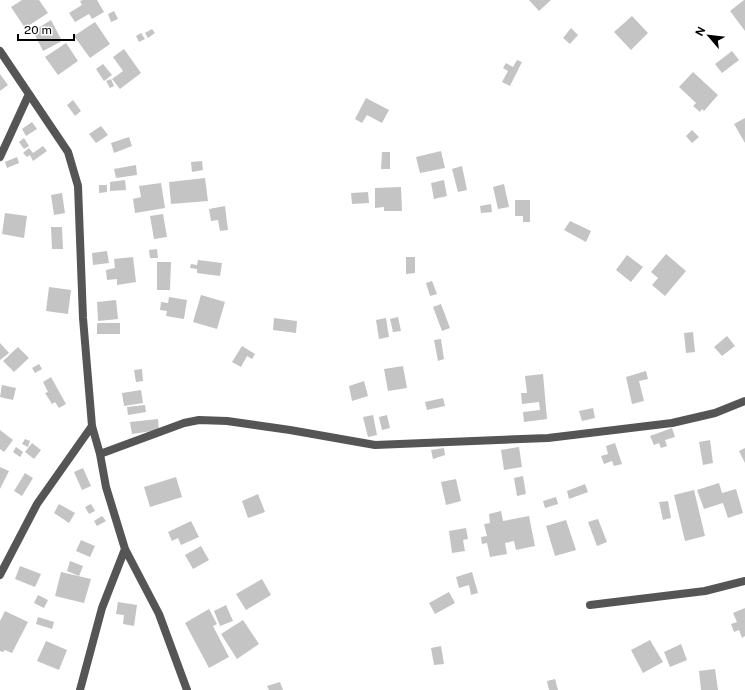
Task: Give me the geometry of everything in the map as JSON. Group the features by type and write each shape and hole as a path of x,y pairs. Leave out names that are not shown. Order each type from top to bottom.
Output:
{"street":[{"path":"0,51 68,152 78,186 83,318 92,426 100,454 106,487 126,549 159,614 187,690"},
{"path":"0,157 29,94"},
{"path":"100,454 184,423 199,420 227,421 375,444 548,438 672,422 715,412 745,401"},
{"path":"0,575 37,504 92,426"},
{"path":"80,690 102,608 126,549"},
{"path":"590,605 705,591 745,582"}],"building":[{"path":"22,0 39,0 48,13 25,28 11,7"},
{"path":"97,0 104,12 92,19 89,14 75,22 69,13 82,5 80,1"},
{"path":"529,0 551,0 539,11"},
{"path":"745,0 745,31 730,11"},
{"path":"114,11 118,19 111,22 108,14"},
{"path":"632,16 648,33 631,50 614,32"},
{"path":"51,20 62,41 43,51 33,31"},
{"path":"95,22 110,44 90,58 74,36"},
{"path":"571,28 578,35 570,44 563,38"},
{"path":"152,29 155,33 148,38 145,33"},
{"path":"141,33 145,39 139,42 136,36"},
{"path":"66,43 78,61 58,75 45,57"},
{"path":"124,49 141,73 120,89 112,79 123,71 113,57"},
{"path":"732,51 739,60 722,73 715,64"},
{"path":"517,60 522,62 510,86 502,82 508,71 503,68 506,63 513,67"},
{"path":"103,64 112,75 104,81 96,69"},
{"path":"693,72 718,95 704,111 702,109 700,112 693,106 696,103 679,87"},
{"path":"0,74 8,85 0,91"},
{"path":"111,79 114,86 110,88 106,81"},
{"path":"366,98 389,110 382,123 367,115 362,123 355,119"},
{"path":"73,100 81,111 75,116 67,105"},
{"path":"745,118 745,143 734,124"},
{"path":"32,122 37,129 26,136 22,129"},
{"path":"101,126 108,135 96,143 89,134"},
{"path":"692,130 699,137 692,143 686,136"},
{"path":"129,137 132,146 114,153 111,143"},
{"path":"24,138 29,146 24,149 19,142"},
{"path":"43,146 47,151 33,161 30,155 27,157 23,153 29,148 33,153"},
{"path":"441,151 445,168 420,173 416,157"},
{"path":"382,152 390,152 390,169 381,169"},
{"path":"17,157 19,163 7,168 5,162"},
{"path":"202,161 203,170 192,172 191,162"},
{"path":"136,165 137,175 116,178 114,169"},
{"path":"462,166 467,190 458,192 452,169"},
{"path":"205,178 208,201 171,204 169,182"},
{"path":"125,180 126,190 110,191 110,182"},
{"path":"444,180 447,196 434,199 431,183"},
{"path":"161,183 165,208 135,213 133,199 141,197 139,186"},
{"path":"504,184 509,207 498,209 493,187"},
{"path":"99,185 107,185 107,192 99,193"},
{"path":"401,187 402,211 384,211 384,207 375,208 375,188"},
{"path":"368,192 369,203 352,204 351,193"},
{"path":"62,193 65,213 54,215 51,195"},
{"path":"515,200 530,200 530,222 523,222 523,216 515,216"},
{"path":"491,204 492,212 481,213 480,206"},
{"path":"225,206 228,230 220,231 218,220 211,221 209,209"},
{"path":"5,213 27,216 24,238 2,234"},
{"path":"163,214 167,237 154,239 150,216"},
{"path":"570,221 591,231 586,242 564,230"},
{"path":"51,227 62,227 63,249 52,249"},
{"path":"157,249 158,258 150,258 149,250"},
{"path":"107,251 109,263 93,265 92,253"},
{"path":"666,254 686,271 665,296 652,285 658,278 651,272"},
{"path":"627,255 643,267 631,282 616,270"},
{"path":"133,257 136,282 117,285 117,279 107,280 106,270 115,268 114,259"},
{"path":"406,257 415,257 415,273 406,274"},
{"path":"198,260 222,263 220,276 197,273 197,269 190,268 191,264 197,265"},
{"path":"157,262 171,262 170,290 157,290"},
{"path":"432,281 437,294 430,296 426,283"},
{"path":"49,287 71,290 68,314 46,311"},
{"path":"201,295 225,302 217,329 193,322"},
{"path":"169,297 187,300 184,319 166,316 167,311 160,310 161,302 168,303"},
{"path":"116,300 118,319 98,321 97,302"},
{"path":"441,304 450,328 442,331 433,307"},
{"path":"398,317 401,331 393,332 390,319"},
{"path":"274,318 297,321 296,333 273,330"},
{"path":"386,318 389,337 379,339 376,320"},
{"path":"97,323 120,323 120,334 97,334"},
{"path":"693,332 695,352 686,353 684,333"},
{"path":"727,336 735,346 722,356 714,347"},
{"path":"441,339 444,359 438,361 434,340"},
{"path":"0,343 9,353 0,360"},
{"path":"242,346 255,354 252,359 247,356 241,367 232,362"},
{"path":"18,347 29,358 14,372 3,361"},
{"path":"39,364 42,369 35,373 32,368"},
{"path":"403,366 407,388 388,391 384,369"},
{"path":"142,369 143,381 136,382 134,370"},
{"path":"646,371 648,379 639,381 644,401 632,404 626,377"},
{"path":"543,374 547,419 524,422 523,412 540,410 539,402 522,404 521,393 527,393 525,376"},
{"path":"51,377 66,404 59,408 55,402 52,404 45,393 48,392 43,382"},
{"path":"364,381 368,396 352,401 349,386"},
{"path":"2,385 16,388 13,400 0,397"},
{"path":"141,390 143,403 124,406 122,393"},
{"path":"443,398 445,406 427,410 425,402"},
{"path":"145,405 146,412 128,415 127,407"},
{"path":"593,408 595,418 582,421 579,411"},
{"path":"373,415 377,435 368,437 363,417"},
{"path":"387,415 390,428 382,430 379,417"},
{"path":"158,419 159,430 132,434 130,422"},
{"path":"672,428 675,437 665,440 667,446 661,448 659,443 654,445 650,436"},
{"path":"0,430 13,440 4,452 0,449"},
{"path":"25,439 30,441 28,447 22,444"},
{"path":"710,440 713,463 703,465 699,442"},
{"path":"32,443 41,450 34,459 25,452"},
{"path":"615,443 622,464 614,466 612,461 604,464 601,456 608,454 606,446"},
{"path":"16,447 23,452 20,457 13,452"},
{"path":"519,447 522,467 504,470 501,450"},
{"path":"444,448 445,455 433,459 431,450"},
{"path":"745,448 745,463 739,451"},
{"path":"0,467 9,471 0,489"},
{"path":"83,468 91,486 82,490 74,472"},
{"path":"25,473 33,478 22,496 14,491"},
{"path":"523,476 526,494 517,496 514,478"},
{"path":"176,477 182,497 150,507 144,487"},
{"path":"456,479 461,501 446,505 441,482"},
{"path":"719,483 722,493 736,489 743,513 728,518 723,503 704,509 697,490"},
{"path":"585,484 588,492 569,499 567,491"},
{"path":"694,490 705,536 685,541 674,495"},
{"path":"258,494 265,512 248,518 242,501"},
{"path":"556,497 558,504 545,508 543,501"},
{"path":"668,501 671,518 663,520 659,502"},
{"path":"59,504 75,513 69,523 54,513"},
{"path":"91,504 95,511 89,514 85,507"},
{"path":"501,511 503,521 529,516 535,546 516,550 514,541 505,543 507,554 490,557 487,543 482,544 481,537 487,536 484,524 490,523 489,514"},
{"path":"102,516 106,521 97,526 94,521"},
{"path":"598,519 607,542 597,546 588,522"},
{"path":"566,520 576,550 555,556 546,526"},
{"path":"191,521 199,537 181,545 178,538 172,541 168,532"},
{"path":"466,528 468,539 463,540 465,551 452,553 449,531"},
{"path":"81,540 95,546 90,557 76,551"},
{"path":"201,546 209,560 193,569 185,555"},
{"path":"70,561 83,566 79,576 67,571"},
{"path":"20,566 41,574 35,587 15,579"},
{"path":"61,572 91,579 84,603 55,596"},
{"path":"472,572 478,593 471,595 469,585 459,588 456,577"},
{"path":"262,579 271,595 246,610 236,594"},
{"path":"449,592 455,603 435,614 429,603"},
{"path":"38,595 48,600 44,608 34,603"},
{"path":"118,602 137,605 134,626 123,624 124,615 116,614"},
{"path":"226,605 233,621 220,626 214,611"},
{"path":"745,608 745,636 742,638 739,630 734,632 731,624 737,622 733,613"},
{"path":"209,609 217,624 213,626 229,657 209,668 185,623"},
{"path":"5,611 28,622 12,653 5,650 3,652 0,651 0,621"},
{"path":"38,617 54,622 52,629 36,624"},
{"path":"243,620 259,644 237,659 221,634"},
{"path":"650,640 663,662 643,673 631,650"},
{"path":"46,641 67,650 59,670 37,661"},
{"path":"681,644 687,660 670,667 664,652"},
{"path":"441,646 444,664 434,665 431,648"},
{"path":"715,669 718,690 701,690 699,671"},
{"path":"555,679 558,690 549,690 547,681"},
{"path":"280,682 283,690 269,690 267,686"}]}
